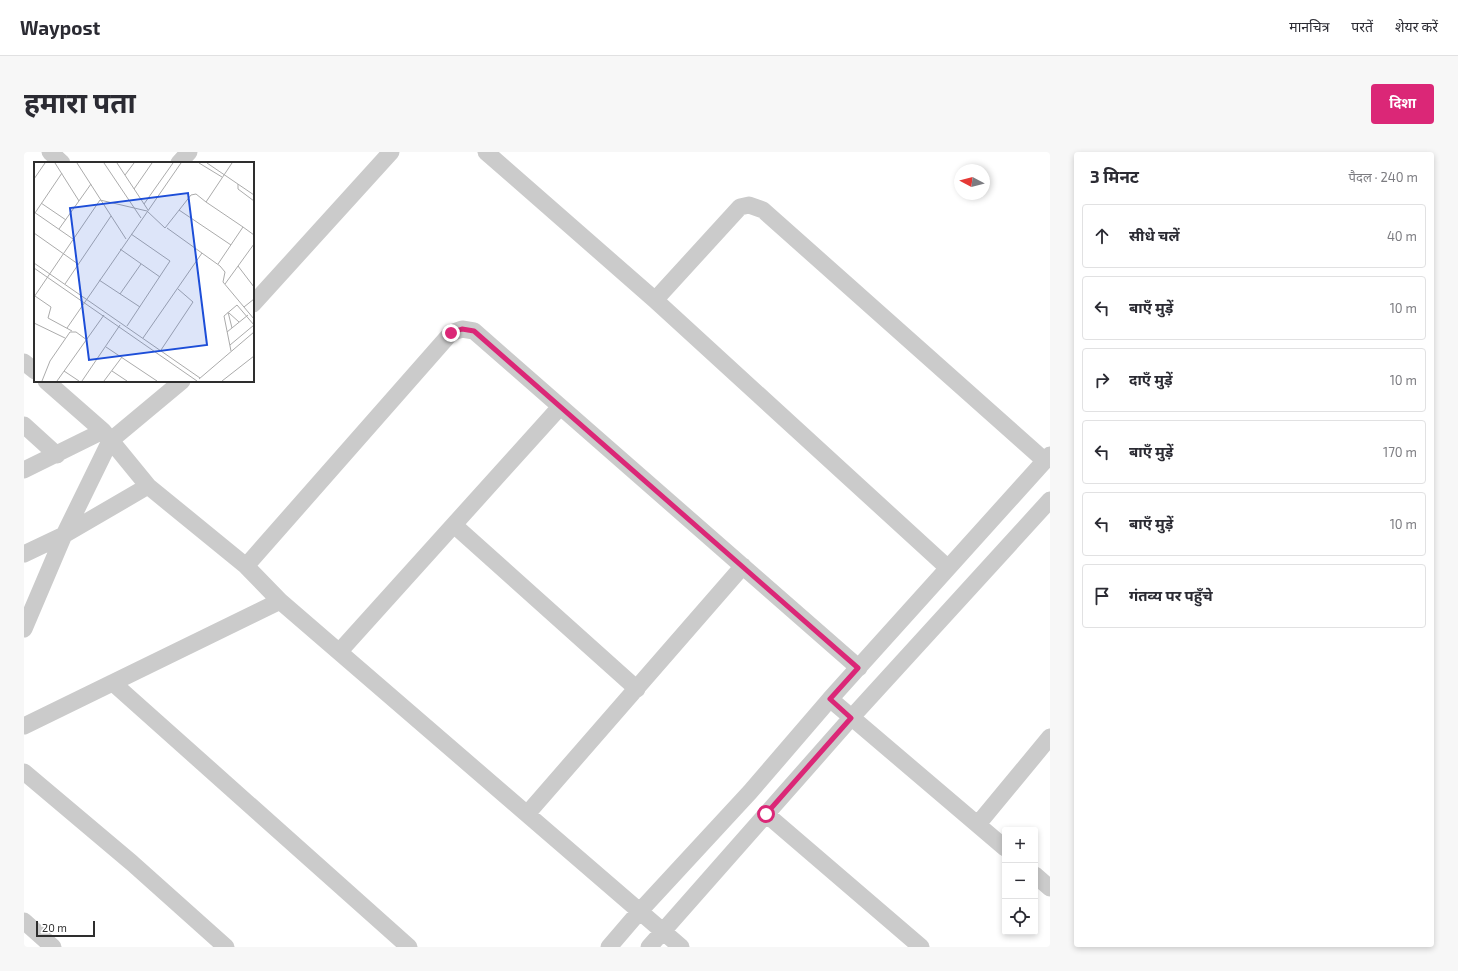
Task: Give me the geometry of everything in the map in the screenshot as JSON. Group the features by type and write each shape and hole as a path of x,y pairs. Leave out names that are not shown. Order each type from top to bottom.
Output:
{"street":[{"path":"50,152 61,162"},
{"path":"180,162 189,152"},
{"path":"254,303 391,152"},
{"path":"486,152 655,300 948,568"},
{"path":"609,947 639,912 750,792 830,699 1047,458 763,210 749,205 740,207 655,300"},
{"path":"246,566 451,333 462,329 474,331 858,668"},
{"path":"24,362 34,371"},
{"path":"47,382 106,436 148,486 246,566 280,601 681,947"},
{"path":"24,470 56,455 106,436 181,382"},
{"path":"339,652 560,406"},
{"path":"24,425 56,455"},
{"path":"24,628 106,436"},
{"path":"24,554 64,535 148,486"},
{"path":"649,947 851,718 1050,500"},
{"path":"454,524 637,689"},
{"path":"527,814 743,566"},
{"path":"24,726 280,601"},
{"path":"113,683 403,945"},
{"path":"830,699 1002,845"},
{"path":"978,824 1050,737"},
{"path":"24,772 132,863 226,947"},
{"path":"766,814 918,946"},
{"path":"1038,878 1050,888"},
{"path":"24,921 53,947"}],"route":[{"path":"451,333 462,329 474,331 858,668 830,699 851,718 766,814"}]}
